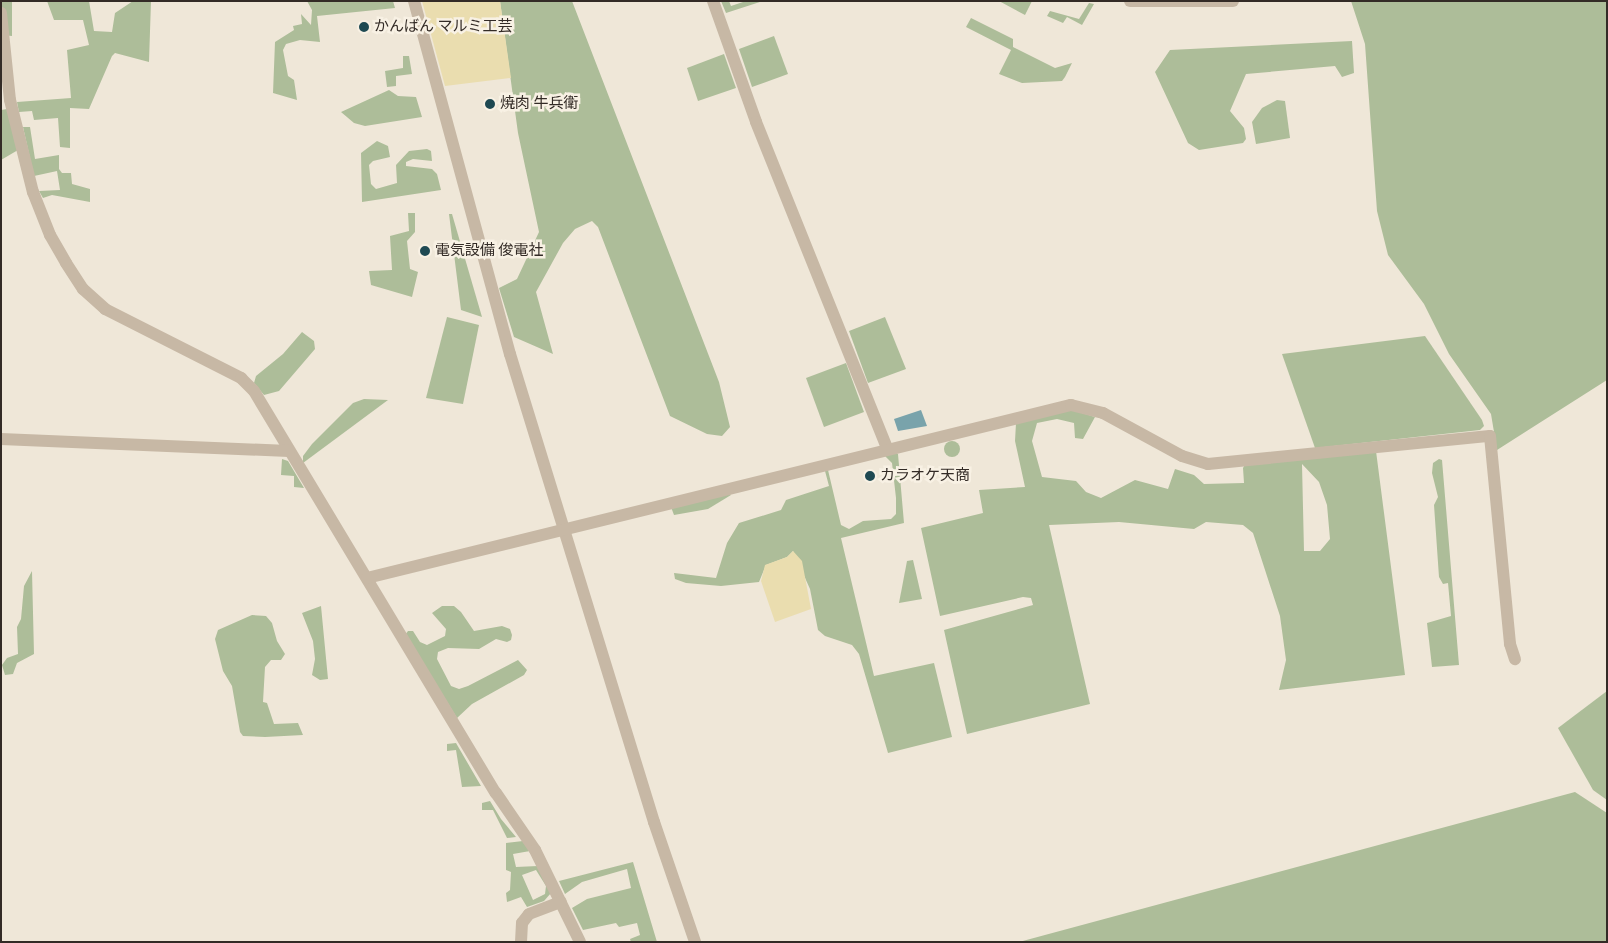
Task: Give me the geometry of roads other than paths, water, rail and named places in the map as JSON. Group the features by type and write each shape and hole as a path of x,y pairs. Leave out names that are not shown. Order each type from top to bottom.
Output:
{"street":[{"path":"414,1 508,345 566,529 654,822 695,942"},
{"path":"713,1 756,122 887,448"},
{"path":"1130,1 1233,1"},
{"path":"1,13 6,101 39,211 83,289 105,309 241,378 254,391 496,792 536,850 580,942"},
{"path":"367,578 887,448 1071,405 1102,413 1182,456 1208,464 1490,436 1510,644 1515,659"},
{"path":"1,439 289,451"},
{"path":"522,942 522,923 529,914 561,902"}],"water":[{"path":"921,410 927,426 898,431 894,419"}],"place":[{"name":"かんばん マルミ工芸","path":"364,27"},
{"name":"焼肉 牛兵衛","path":"490,104"},
{"name":"電気設備 俊電社","path":"425,251"},
{"name":"カラオケ天商","path":"870,476"}]}
